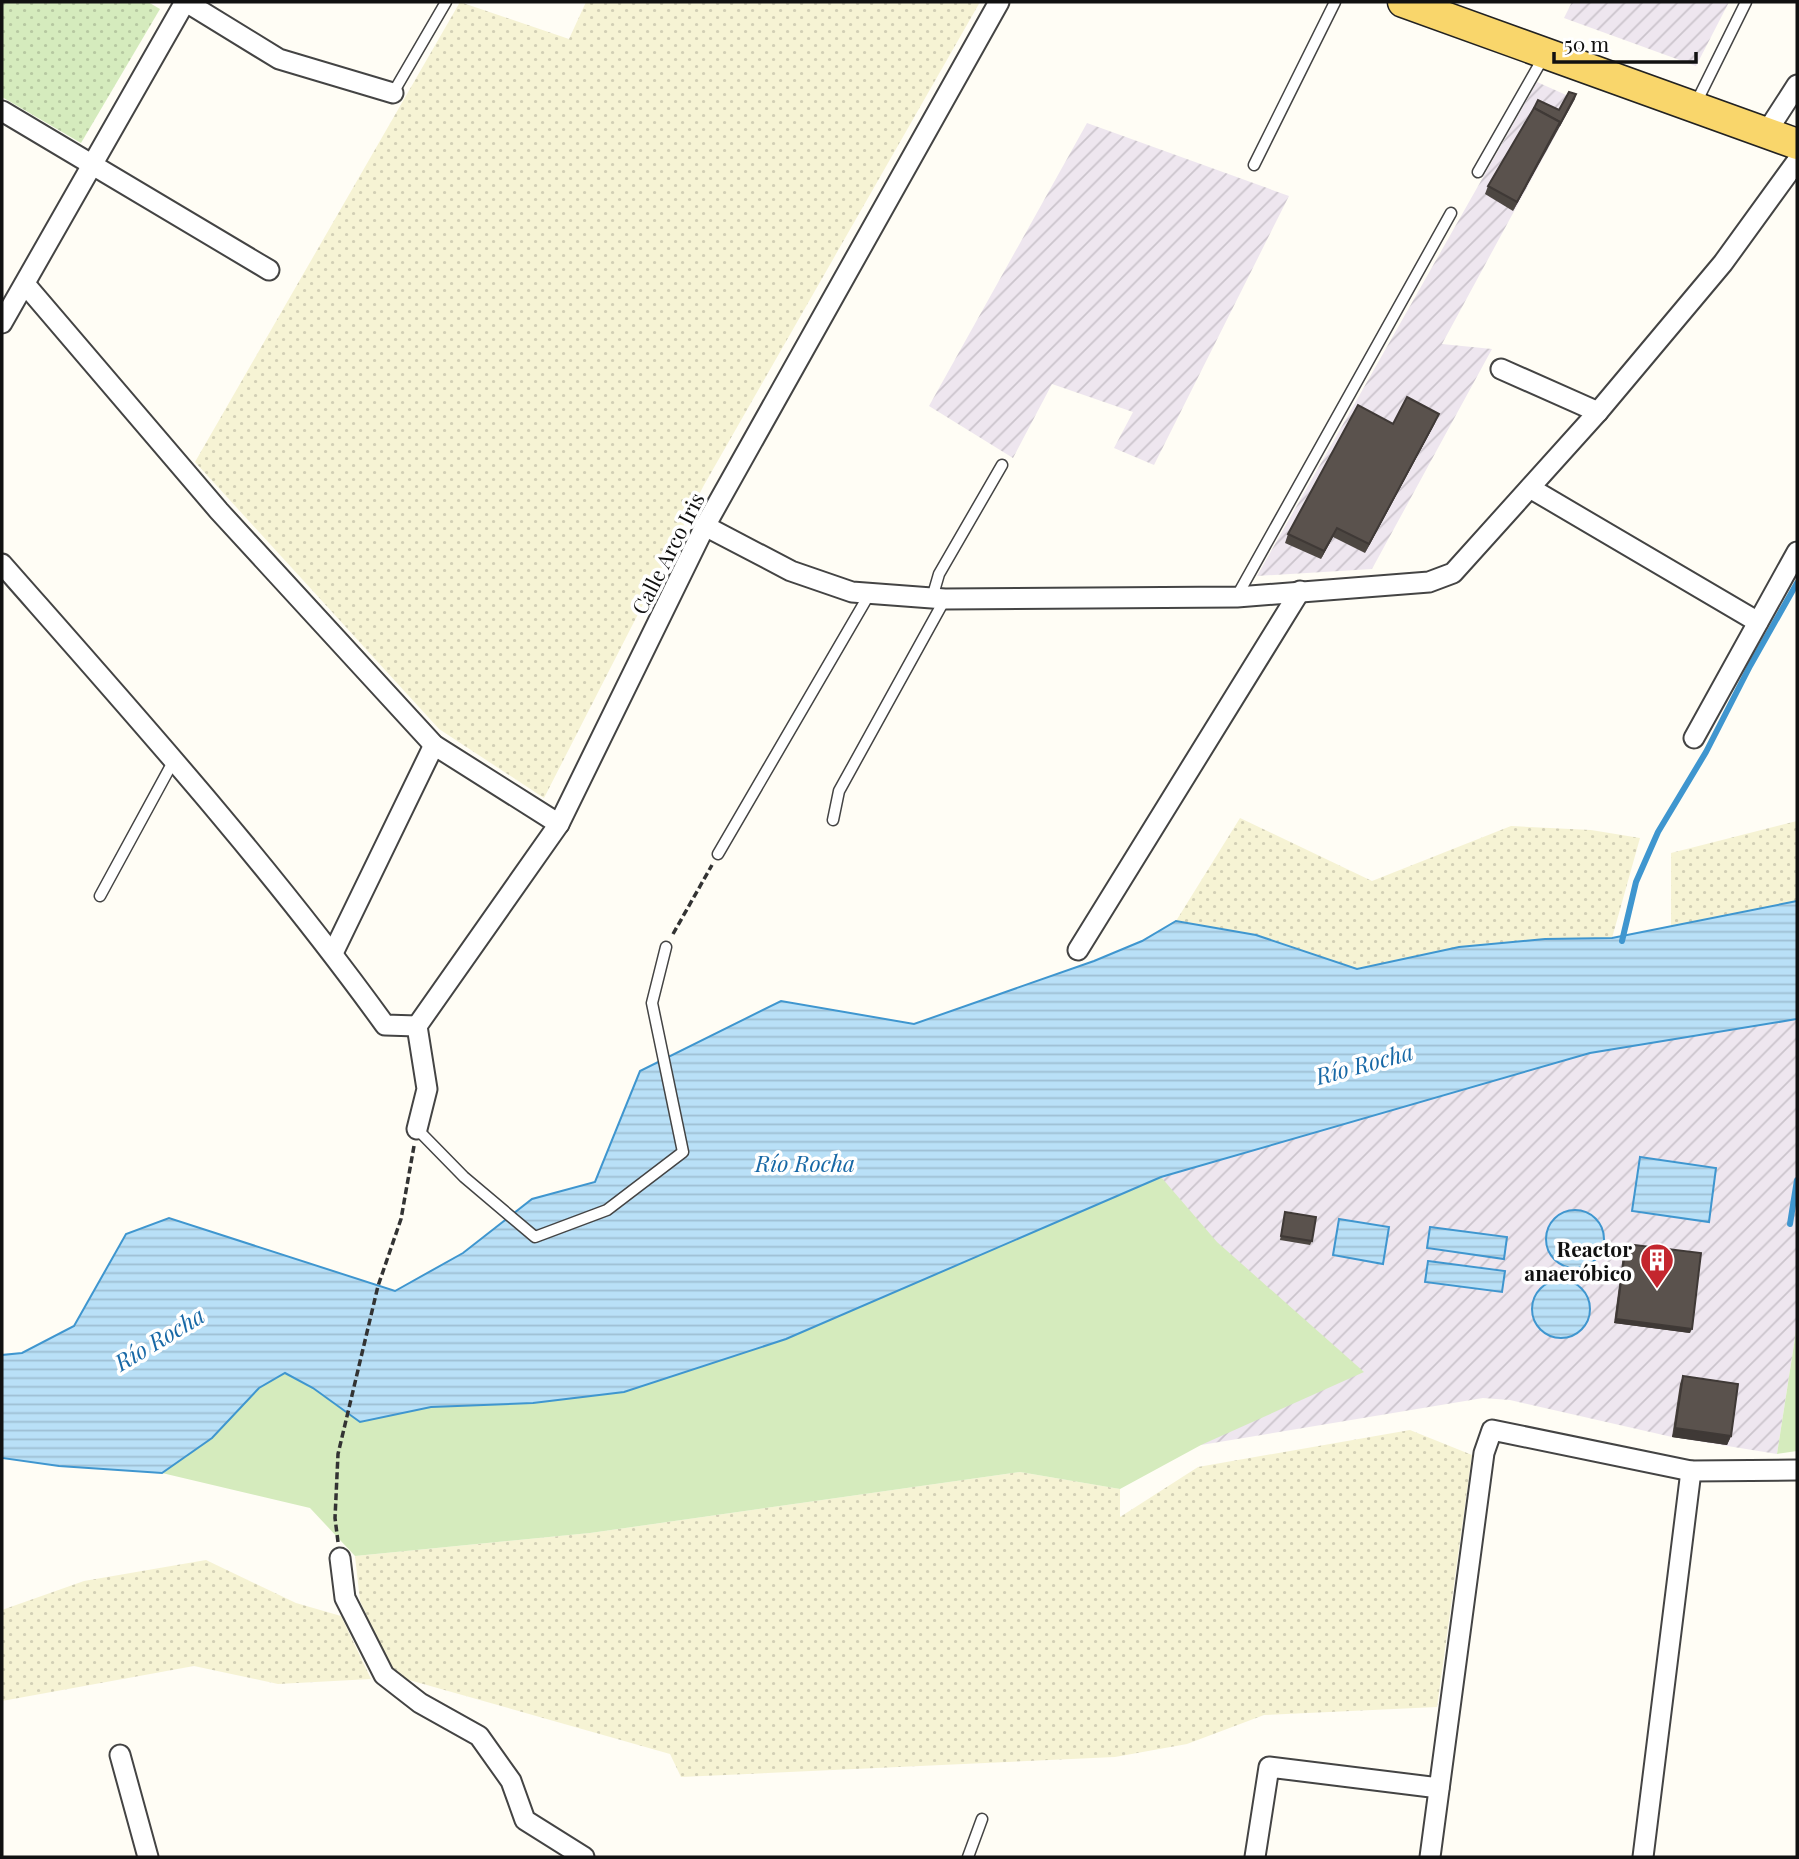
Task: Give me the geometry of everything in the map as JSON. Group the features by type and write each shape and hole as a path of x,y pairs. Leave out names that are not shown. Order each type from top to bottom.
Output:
{"main road":[{"path":"1403,2 1797,144"}],"street":[{"path":"2,323 186,2 279,59 393,93"},
{"name":"Calle Arco Iris","path":"417,1026 559,824 705,526 999,2"},
{"path":"1766,134 1797,85"},
{"path":"2,111 269,270"},
{"path":"705,526 791,571 852,592 939,598 1237,597 1429,582 1453,573 1598,412 1723,263 1797,162"},
{"path":"25,284 219,511 434,746 559,824"},
{"path":"1501,369 1598,412"},
{"path":"1530,488 1758,622"},
{"path":"1694,738 1797,552"},
{"path":"2,564 174,760 333,953 385,1025 417,1026 428,1089 417,1129"},
{"path":"1078,950 1300,591"},
{"path":"333,953 434,746"},
{"path":"1430,1857 1484,1453 1492,1430 1691,1471 1797,1470"},
{"path":"1643,1857 1691,1471"},
{"path":"341,1558 345,1598 384,1675 420,1703 479,1736 511,1781 524,1820 584,1857"},
{"path":"120,1755 148,1857"},
{"path":"1255,1857 1269,1767 1439,1788"}],"lane":[{"path":"393,93 446,2"},
{"path":"1254,165 1335,2"},
{"path":"1693,107 1746,2"},
{"path":"1478,172 1545,54"},
{"path":"1237,597 1451,213"},
{"path":"833,820 839,791 939,598 939,574 1002,465"},
{"path":"718,854 870,593"},
{"path":"100,896 174,760"},
{"path":"417,1129 464,1177 535,1237 607,1210 682,1152 652,1003 666,947"},
{"path":"968,1857 982,1819"}],"path":[{"path":"666,947 718,854"},
{"path":"341,1558 335,1518 338,1454 378,1286 401,1219 417,1129"}],"shaded area":[{"path":"460,2 569,39 586,2 980,2 704,485 544,798 439,729 195,462"},
{"path":"1572,2 1729,2 1696,66 1564,18"},
{"path":"1537,82 1575,99 1442,344 1492,349 1372,569 1257,576"},
{"path":"1087,123 1289,196 1154,465 1114,448 1133,412 1052,384 1013,458 929,406"},
{"path":"1240,818 1372,881 1511,826 1591,830 1640,838 1612,938 1545,939 1459,947 1357,969 1256,935 1176,921"},
{"path":"1797,821 1797,901 1671,927 1671,853"},
{"path":"1797,1019 1797,1325 1777,1454 1672,1437 1510,1400 1483,1398 1020,1472 1032,1233 1161,1177 1590,1053"},
{"path":"1410,1430 1472,1455 1437,1707 1264,1715 1187,1744 1115,1757 681,1777 670,1754 395,1676 360,1601 355,1556 590,1533 1020,1472 1120,1489 1120,1517 1198,1467"},
{"path":"206,1560 296,1603 341,1616 371,1679 278,1684 194,1666 2,1701 2,1610 84,1581"}],"green space":[{"path":"2,2 148,2 160,9 81,143 2,97"},
{"path":"1161,1177 1217,1242 1364,1372 1201,1445 1120,1489 1020,1472 590,1533 355,1556 310,1508 162,1473 212,1438 259,1388 285,1373 313,1388 360,1422 431,1407 533,1403 624,1392 786,1339"},
{"path":"1797,1325 1797,1451 1777,1454"}],"water":[{"name":"Río Rocha","path":"1797,901 1797,1019 1590,1053 1161,1177 786,1339 624,1392 533,1403 431,1407 360,1422 313,1388 285,1373 259,1388 212,1438 162,1473 59,1466 2,1458 2,1355 22,1353 74,1326 126,1234 169,1218 395,1291 463,1253 532,1199 595,1182 640,1071 781,1001 914,1024 1094,961 1142,941 1176,921 1256,935 1357,969 1459,947 1545,939 1612,938"},
{"path":"1640,1157 1716,1168 1709,1222 1632,1211"},
{"path":"1575,1210 1586,1212 1599,1223 1604,1239 1602,1250 1591,1263 1575,1268 1564,1266 1551,1255 1546,1239 1548,1228 1559,1215"},
{"path":"1339,1219 1389,1227 1383,1264 1333,1255"},
{"path":"1430,1227 1507,1237 1504,1259 1427,1248"},
{"path":"1428,1261 1505,1271 1502,1292 1425,1282"},
{"path":"1561,1280 1572,1282 1585,1293 1590,1309 1588,1320 1577,1333 1561,1338 1550,1336 1537,1325 1532,1309 1534,1298 1545,1285"}],"building":[{"path":"1569,92 1576,94 1559,126 1560,122 1534,108 1538,100 1559,110"},
{"path":"1534,108 1560,122 1517,202 1488,186"},
{"path":"1407,397 1439,414 1369,544 1337,528 1324,551 1288,534 1358,405 1393,424"},
{"path":"1285,1212 1316,1217 1312,1241 1281,1236"},
{"name":"Reactor anaeróbico","path":"1626,1244 1701,1253 1692,1329 1616,1319"},
{"path":"1683,1376 1738,1384 1731,1436 1675,1428"}],"waterway":[{"path":"1622,941 1636,882 1658,832 1706,752 1797,583"},
{"path":"1790,1224 1797,1180"}],"place":[{"name":"Reactor anaeróbico","path":"1657,1290"}]}
